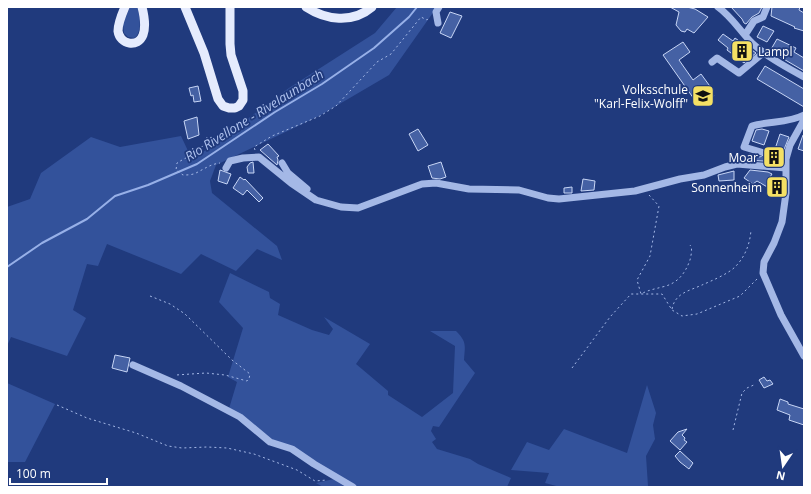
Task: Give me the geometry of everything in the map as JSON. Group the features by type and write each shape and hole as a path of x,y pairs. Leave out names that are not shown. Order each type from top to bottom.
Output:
{"main road":[{"path":"125,7 118,32 125,42 130,44 136,43 140,40 143,34 144,27 142,7"},
{"path":"185,7 204,52 218,99 223,106 235,108 239,106 243,100 243,91 231,55 230,7"},
{"path":"306,7 316,13 337,19 359,15 372,7"}],"street":[{"path":"438,23 436,12 439,7"},
{"path":"718,7 733,20 745,35 763,53 804,77"},
{"path":"745,35 754,21 763,17 767,7"},
{"path":"712,62 717,58 739,73 763,53"},
{"path":"761,152 744,147 752,126 762,123 798,118 804,115"},
{"path":"804,120 790,145 786,159 786,193 782,222 774,243 764,262 763,273 781,315 804,356"},
{"path":"228,165 243,158 259,157 291,183 316,200 342,207 358,208 422,184 436,183 469,190 519,190 548,198 559,199 641,189 680,179 704,176 725,167 737,164 786,168"},
{"path":"282,164 288,173 312,193 316,200"},
{"path":"133,365 181,386 240,417 270,442 292,449 353,487"}],"path":[{"path":"259,157 254,147 272,136 320,116 336,106 376,62 391,54 421,17 427,20 431,14"},
{"path":"207,137 206,142 200,150 177,163 176,170 183,175 194,174 203,168 215,164 228,165"},
{"path":"641,189 651,196 659,206 650,256 637,280 641,294"},
{"path":"672,310 673,302 685,292 703,285 735,267 745,254 750,243 751,230"},
{"path":"641,294 678,281 687,268 691,255 690,244"},
{"path":"572,368 610,317 631,294 662,294 672,310 682,316 697,314 740,296 763,273"},
{"path":"150,296 170,304 185,314 232,360 250,374 247,381 225,375 206,373 174,376"},
{"path":"733,430 742,393 747,388 756,384"},
{"path":"57,405 87,418 136,433 168,446 182,448 227,448 254,454 297,470 315,480 322,481 338,478"}],"shaded area":[{"path":"130,7 138,7 140,24 139,32 134,38 128,37 124,33 123,24"},
{"path":"397,7 437,7 389,75 319,116 216,165 210,181 212,193 277,246 282,260 257,249 236,271 201,254 181,274 107,244 98,266 87,264 73,310 86,318 67,356 11,337 7,346 7,207 30,199 41,173 91,137 120,147 181,136 189,153 195,158 289,88 375,33"},
{"path":"230,273 269,292 270,298 280,304 278,315 312,330 329,335 333,329 324,317 370,344 356,364 388,391 388,395 422,417 453,393 455,346 430,331 456,331 464,341 464,360 475,373 439,427 433,426 431,431 436,439 432,442 437,449 470,459 511,478 507,487 323,487 316,483 334,479 292,451 270,444 228,412 237,382 228,377 243,328 219,302"},
{"path":"7,383 55,404 25,462 7,462"},
{"path":"647,385 656,413 653,425 655,439 646,456 648,486 560,487 545,483 549,473 511,470 527,442 549,450 564,429 627,453"}],"building":[{"path":"670,7 687,7 695,9 708,17 694,33 687,29 685,32 681,31 676,25 679,12"},
{"path":"731,7 762,7 759,13 752,17 746,24"},
{"path":"772,7 800,7 799,10 804,13 804,31 794,28 795,27 771,16"},
{"path":"450,12 462,16 451,38 440,33"},
{"path":"763,26 774,31 767,42 757,37"},
{"name":"Lampl","path":"723,34 733,41 735,38 756,53 744,63 727,50 728,48 718,40"},
{"path":"777,39 796,48 794,52 804,58 804,71 770,51"},
{"path":"683,42 690,52 679,60 693,80 701,74 712,89 710,91 714,96 704,104 698,96 694,99 663,55"},
{"path":"765,66 804,89 804,107 757,79"},
{"path":"198,86 201,101 194,102 193,95 191,96 189,88"},
{"path":"197,117 199,135 188,139 184,121"},
{"path":"418,129 428,145 418,151 409,134"},
{"path":"762,129 769,131 764,145 752,141 756,130"},
{"path":"780,134 789,137 783,152 775,149"},
{"path":"804,135 804,151 798,149"},
{"path":"268,144 279,156 277,157 277,165 260,150"},
{"path":"749,154 760,157 765,154 781,158 781,160 778,162 748,160"},
{"path":"253,162 254,173 248,173 247,167"},
{"path":"441,162 446,177 440,179 432,178 428,166"},
{"path":"220,170 231,174 227,184 218,181"},
{"path":"750,170 768,172 772,174 767,182 781,183 781,191 778,191 778,196 772,196 772,192 769,191 769,188 757,181 753,184 744,178"},
{"path":"734,171 734,180 719,181 718,175"},
{"path":"240,177 244,180 245,179 263,198 259,202 247,190 243,195 233,188"},
{"path":"583,179 595,181 594,190 581,191"},
{"path":"572,187 572,193 564,193 564,188"},
{"path":"115,355 130,358 127,372 112,368"},
{"path":"764,377 767,381 770,380 773,384 764,388 759,380"},
{"path":"780,399 788,402 788,404 804,409 804,425 789,420 790,415 777,410"},
{"path":"687,429 682,435 685,438 684,440 687,442 680,450 670,441 678,432"},
{"path":"680,451 693,463 689,469 675,456"}],"waterway":[{"name":"Rio Rivellone - Rivelaunbach","path":"7,267 42,243 87,219 115,196 148,185 197,164 275,112 322,84 374,48 409,17 417,7"}],"place":[{"name":"Lampl","path":"742,51"},
{"name":"Volksschule \"Karl-Felix-Wolff\"","path":"703,96"},
{"name":"Moar","path":"774,157"},
{"name":"Sonnenheim","path":"777,187"}]}
